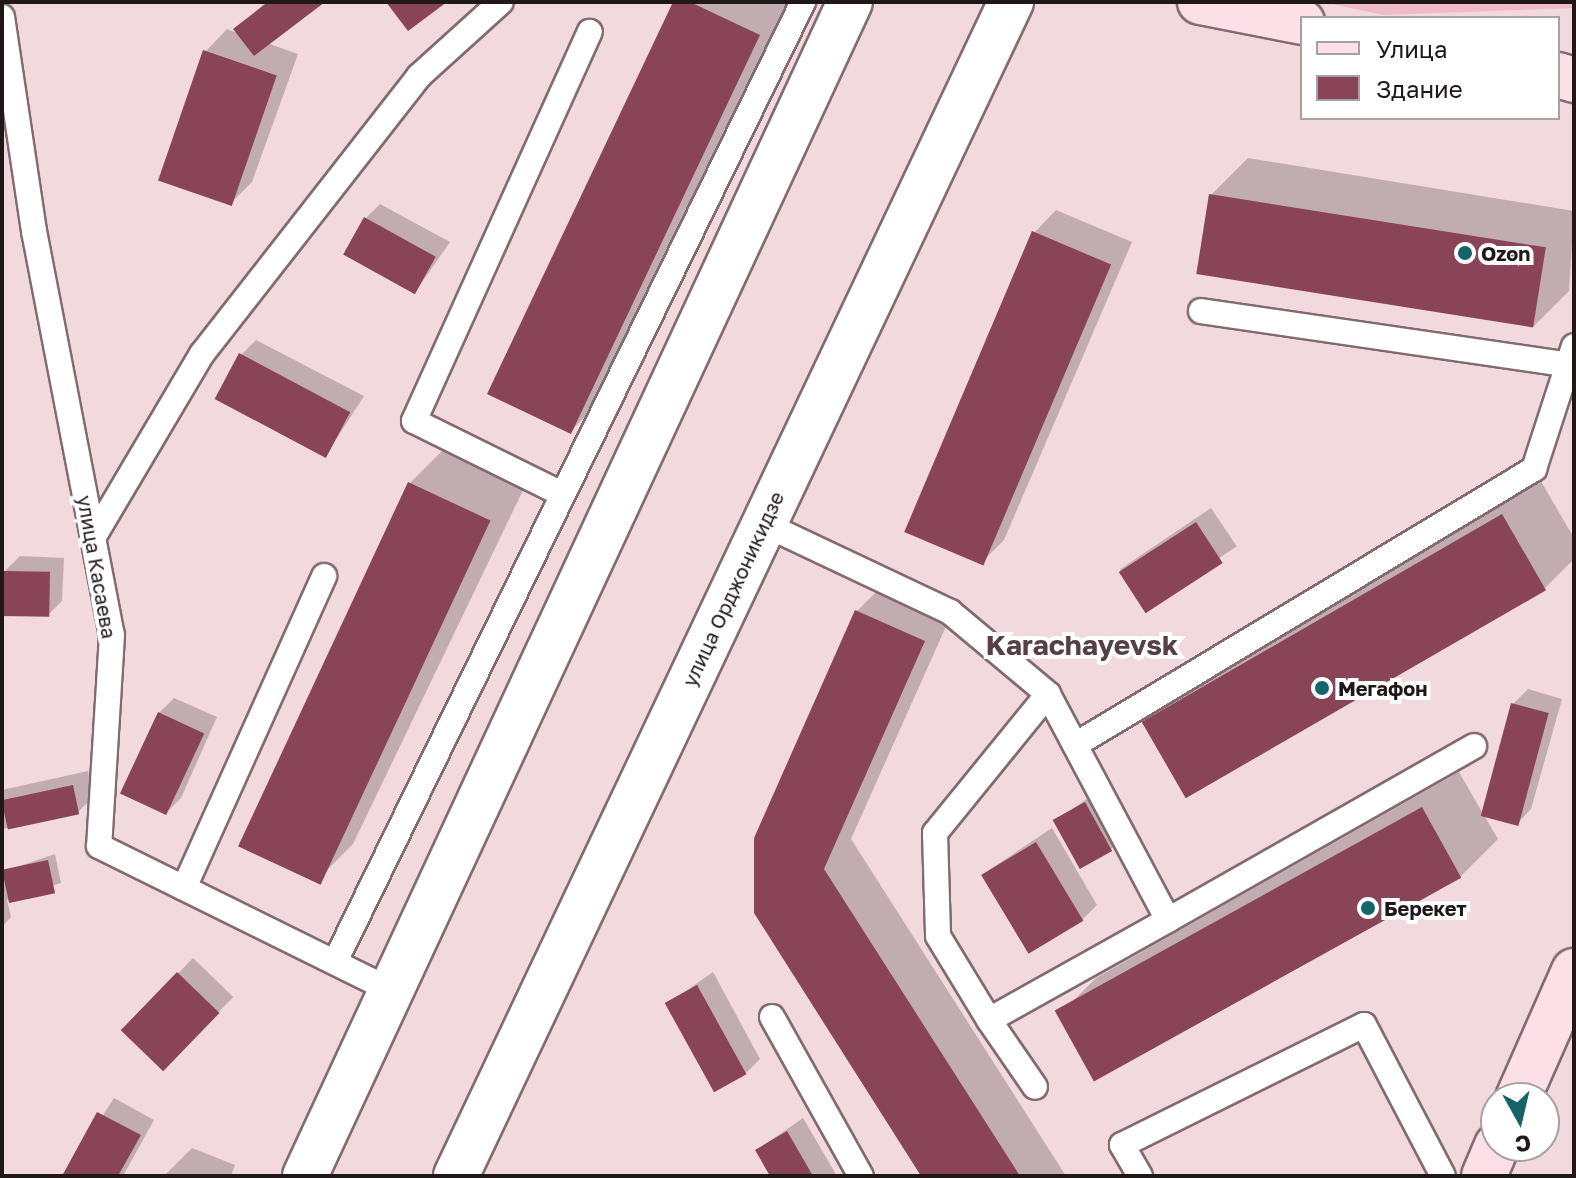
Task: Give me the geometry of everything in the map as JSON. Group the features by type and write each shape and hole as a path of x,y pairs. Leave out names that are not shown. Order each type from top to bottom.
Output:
{"main road":[{"path":"1200,2 1300,22"},
{"path":"1525,1082 1574,971"}],"street":[{"path":"305,1176 850,2"},
{"name":"улица Орджоникидзе","path":"456,1176 1011,2"}],"lane":[{"path":"93,538 202,354 419,76 501,2"},
{"path":"335,962 803,2"},
{"name":"улица Касаева","path":"2,17 34,231 112,635 99,846 391,990"},
{"path":"562,494 414,421 590,32"},
{"path":"1075,745 1534,469 1572,356 1201,311"},
{"path":"764,524 950,612 1048,694 1168,920"},
{"path":"184,888 324,576"},
{"path":"1035,1087 989,1020 938,936 935,833 1048,694"},
{"path":"989,1020 1474,746"},
{"path":"772,1017 861,1176"},
{"path":"1140,1176 1122,1145 1364,1025 1443,1176"}],"shaded area":[{"path":"1322,2 1574,2 1574,8 1384,15"}],"building":[{"path":"268,2 325,2 254,56 233,29"},
{"path":"386,2 447,2 408,31"},
{"path":"673,2 690,2 760,35 571,434 487,394"},
{"path":"203,50 277,75 232,206 158,180"},
{"path":"1209,194 1546,247 1533,327 1196,274"},
{"path":"364,217 436,257 415,294 343,255"},
{"path":"1032,231 1111,265 983,566 904,532"},
{"path":"239,353 350,412 326,458 215,399"},
{"path":"408,482 490,520 321,885 238,846"},
{"path":"1502,514 1546,590 1186,798 1142,722"},
{"path":"1196,522 1223,563 1146,613 1119,572"},
{"path":"3,571 50,572 49,617 2,616"},
{"path":"855,610 925,641 824,869 1020,1176 921,1176 754,913 754,838"},
{"path":"1511,703 1549,713 1518,826 1481,816"},
{"path":"158,712 204,734 166,815 120,794"},
{"path":"73,785 79,814 8,830 2,800"},
{"path":"1085,802 1112,851 1080,869 1053,820"},
{"path":"1422,807 1461,878 1094,1081 1055,1011"},
{"path":"1036,842 1083,921 1029,954 981,875"},
{"path":"48,860 55,893 9,903 2,870"},
{"path":"177,972 219,1013 163,1071 121,1030"},
{"path":"697,985 746,1074 714,1092 665,1003"},
{"path":"97,1112 141,1135 118,1176 62,1176"},
{"path":"787,1131 813,1176 770,1176 755,1150"}],"place":[{"name":"Ozon","path":"1465,253"},
{"name":"Мегафон","path":"1322,688"},
{"name":"Берекет","path":"1368,908"}],"district":[{"name":"Karachayevsk","path":"1082,645"}]}
